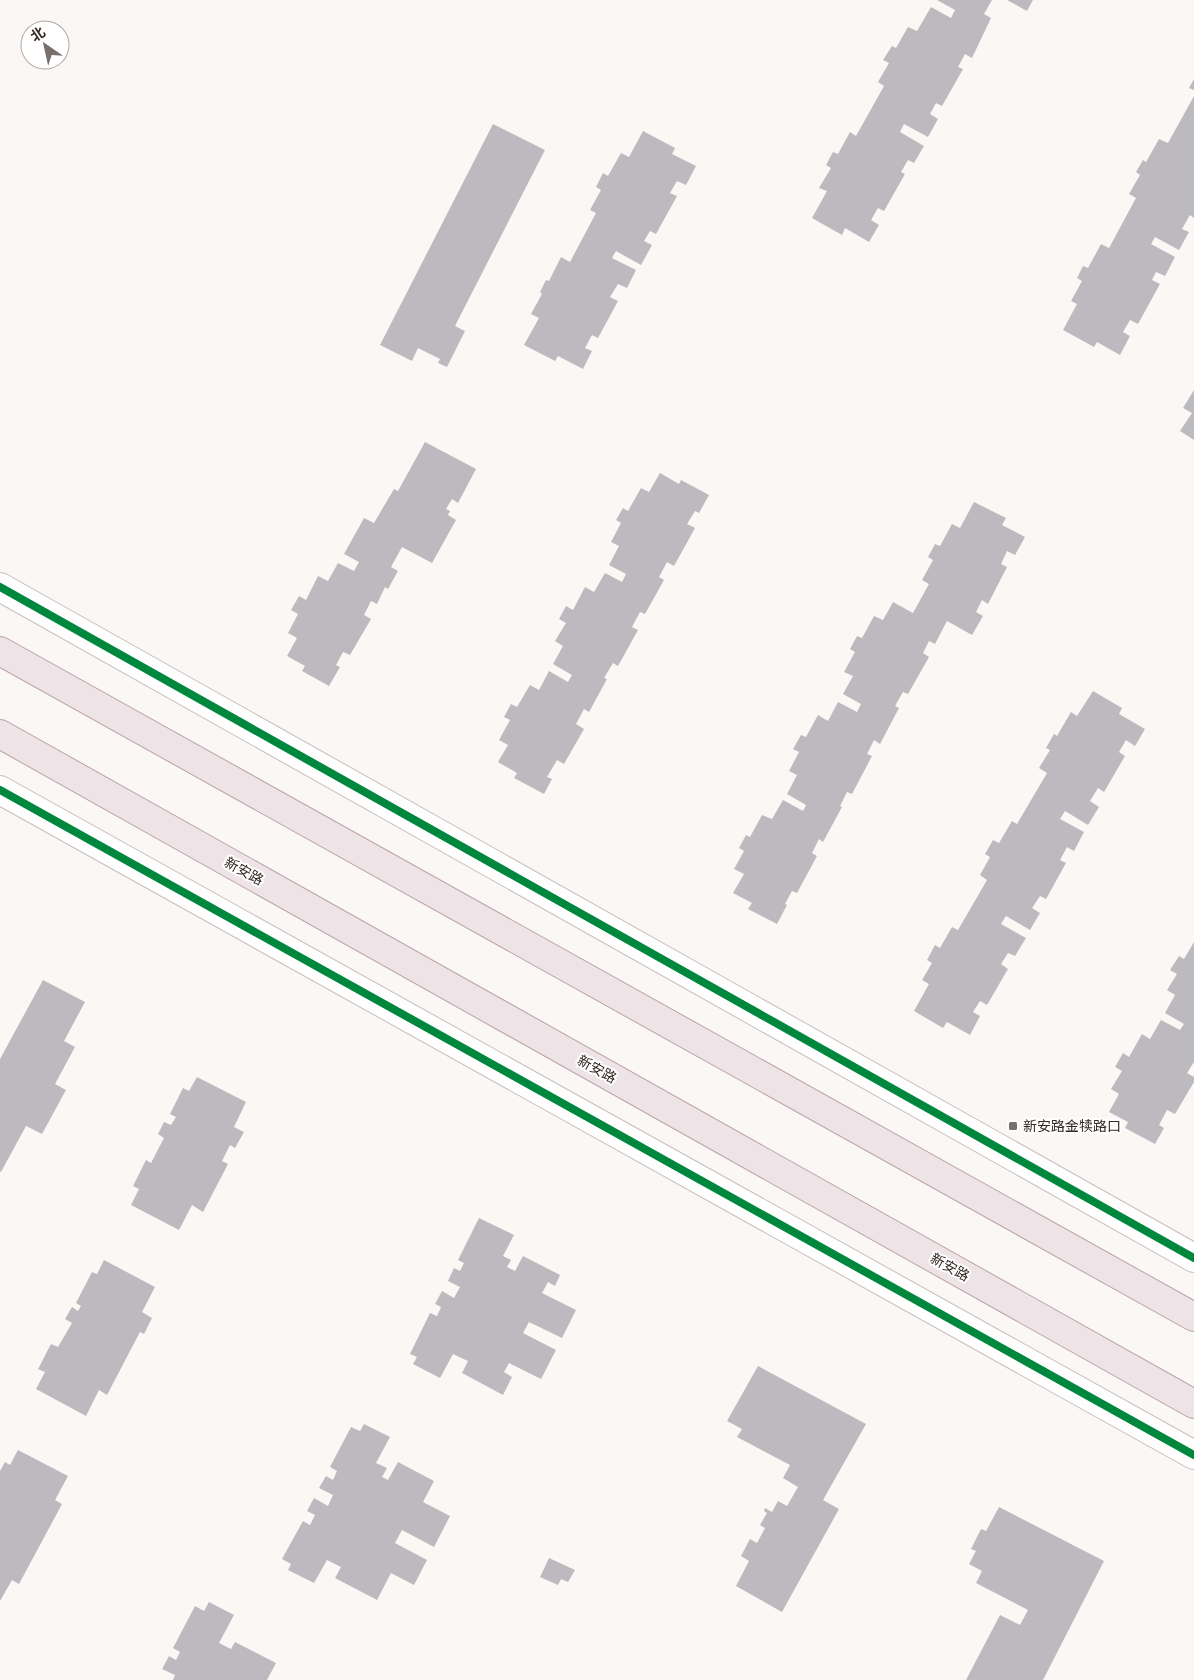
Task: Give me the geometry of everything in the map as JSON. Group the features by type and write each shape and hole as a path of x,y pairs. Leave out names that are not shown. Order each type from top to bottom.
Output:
{"main road":[{"path":"0,651 1194,1317"},
{"name":"新安路","path":"0,734 1194,1404"}],"street":[{"path":"0,587 1194,1258"},
{"path":"0,790 1194,1455"}],"building":[{"path":"937,0 992,0 984,14 991,18 972,58 965,54 958,67 963,69 942,106 936,103 930,114 938,119 928,137 904,124 900,132 924,146 914,163 908,160 901,172 905,174 884,211 878,208 871,220 879,225 869,242 845,228 842,235 812,218 827,191 819,188 831,168 826,165 833,152 838,154 850,132 856,136 884,86 878,82 889,63 883,60 892,46 896,48 908,27 917,31 931,7 951,18 955,10"},
{"path":"1007,0 1033,0 1027,11"},
{"path":"1194,79 1194,90 1189,88"},
{"path":"1194,96 1194,218 1190,215 1182,229 1189,232 1179,250 1155,237 1151,244 1175,257 1165,276 1156,272 1152,280 1160,284 1138,324 1130,320 1123,332 1130,336 1120,355 1097,342 1094,347 1063,330 1077,304 1071,301 1082,281 1077,278 1083,266 1088,268 1101,244 1109,248 1136,198 1129,194 1140,175 1136,172 1143,160 1146,162 1159,139 1168,143"},
{"path":"493,124 545,150 455,326 465,331 447,367 438,363 440,359 418,348 412,361 380,345"},
{"path":"643,131 675,148 672,154 696,166 686,185 677,181 670,193 677,196 656,234 650,231 644,241 652,245 641,265 616,251 612,258 636,270 627,288 618,284 610,297 618,301 598,338 592,335 585,348 592,351 583,369 558,356 555,361 524,345 539,318 531,314 542,294 540,292 546,280 549,281 561,257 570,262 596,213 590,210 601,190 596,187 603,173 608,176 621,153 629,157"},
{"path":"1194,390 1194,440 1180,431 1192,413 1183,408"},
{"path":"425,442 476,469 458,503 452,499 446,509 450,511 448,515 456,520 432,563 402,547 391,567 398,571 388,589 385,587 377,604 371,601 364,615 371,619 350,655 343,652 336,665 340,667 329,686 302,671 305,666 287,656 297,638 288,633 298,614 291,610 299,596 306,600 318,576 328,581 338,563 354,571 359,562 344,554 364,518 374,523 394,489 398,491"},
{"path":"660,473 679,484 681,480 709,495 699,513 695,511 687,524 695,528 674,566 667,562 659,577 664,580 645,614 640,612 632,627 638,630 618,666 613,663 604,678 607,679 589,712 584,709 576,724 584,729 564,764 557,760 547,777 552,779 544,794 514,778 517,773 498,762 508,745 499,740 510,720 504,717 511,704 517,707 530,685 539,690 549,671 568,682 572,675 553,664 563,646 555,641 566,623 559,619 566,606 573,610 585,587 594,592 605,573 622,582 626,574 609,565 619,546 611,542 621,523 616,520 623,508 628,511 641,488 649,492"},
{"path":"974,502 1006,518 1002,525 1025,537 1015,555 1007,551 1001,564 1007,567 988,604 982,600 976,612 983,616 972,635 947,621 935,644 929,641 923,653 929,657 908,694 903,692 895,706 899,708 880,744 874,740 867,754 872,756 852,794 847,792 840,806 842,807 823,842 819,839 812,853 817,856 797,893 792,891 777,924 748,909 752,903 733,893 744,874 734,869 744,851 739,848 746,835 750,837 762,815 772,819 783,800 803,811 806,805 787,794 797,775 789,771 799,752 793,749 801,735 806,737 818,715 828,721 838,702 857,712 861,704 843,694 853,676 844,672 855,652 850,649 857,636 862,638 874,616 883,620 893,602 913,613 929,584 922,580 933,560 928,557 935,544 940,546 952,524 960,528"},
{"path":"1093,691 1122,708 1119,714 1145,729 1135,746 1126,740 1119,752 1125,756 1104,792 1098,788 1090,801 1099,807 1088,825 1065,811 1060,819 1084,832 1074,851 1067,847 1060,860 1066,863 1046,899 1040,896 1032,908 1040,913 1030,930 1006,916 1001,924 1026,938 1015,956 1008,953 1001,964 1008,969 987,1005 980,1001 973,1012 980,1016 970,1035 947,1022 943,1028 914,1011 929,984 922,980 932,963 927,960 935,945 940,948 952,927 958,930 987,880 980,875 990,857 985,854 993,840 999,843 1012,821 1017,824 1047,773 1039,768 1050,750 1046,748 1054,734 1057,736 1071,712 1077,716"},
{"path":"1194,942 1194,1062 1187,1073 1194,1077 1194,1082 1175,1114 1167,1110 1159,1125 1164,1128 1155,1144 1125,1128 1128,1122 1109,1112 1119,1094 1111,1089 1122,1071 1115,1067 1123,1053 1129,1057 1142,1034 1150,1039 1161,1020 1180,1030 1184,1024 1165,1013 1175,995 1167,990 1177,974 1170,970 1179,956 1184,959"},
{"path":"43,980 85,1002 64,1041 75,1047 55,1084 66,1090 42,1134 26,1126 1,1172 0,1059"},
{"path":"197,1077 246,1102 234,1127 244,1132 235,1148 230,1145 222,1161 228,1164 203,1212 192,1205 179,1230 131,1205 139,1189 133,1186 146,1160 151,1163 164,1138 158,1134 164,1122 171,1125 176,1117 170,1114 183,1088 189,1091"},
{"path":"479,1218 514,1235 503,1256 511,1260 507,1267 515,1271 523,1256 560,1275 555,1286 548,1282 542,1293 576,1310 562,1338 529,1322 523,1333 556,1350 541,1379 509,1363 504,1372 512,1377 503,1395 462,1373 468,1361 453,1354 440,1378 413,1364 417,1357 410,1354 430,1313 437,1316 441,1307 435,1304 442,1291 454,1298 460,1287 448,1281 454,1268 460,1271 464,1263 458,1260"},
{"path":"104,1260 155,1287 142,1312 152,1318 144,1334 140,1332 107,1395 99,1390 86,1416 36,1389 45,1372 38,1369 51,1344 58,1347 72,1323 65,1319 72,1307 78,1311 81,1306 76,1303 92,1272 97,1274"},
{"path":"758,1366 866,1424 823,1500 839,1509 782,1612 736,1586 749,1561 741,1556 750,1539 757,1543 765,1528 760,1525 767,1513 764,1511 765,1508 772,1512 778,1501 787,1506 798,1487 783,1478 790,1465 737,1437 742,1429 727,1421"},
{"path":"364,1424 390,1437 376,1463 387,1468 382,1477 388,1480 398,1462 434,1481 423,1502 450,1516 434,1547 402,1530 395,1543 427,1560 414,1585 391,1573 377,1600 335,1578 341,1567 327,1560 314,1583 288,1570 291,1564 282,1559 303,1521 310,1525 315,1515 307,1511 314,1498 328,1506 333,1495 319,1488 326,1476 333,1480 337,1471 330,1467 351,1427 360,1431"},
{"path":"18,1450 68,1476 55,1500 62,1504 19,1584 12,1580 0,1601 0,1471 5,1462 10,1465"},
{"path":"999,1507 1104,1561 1043,1680 966,1680 1000,1615 1020,1625 1028,1610 976,1583 982,1571 969,1564 976,1551 971,1549 981,1529 986,1531"},
{"path":"549,1558 575,1570 568,1582 561,1579 558,1585 540,1577"},
{"path":"209,1602 234,1615 219,1643 231,1649 235,1642 276,1663 267,1680 173,1680 175,1675 162,1669 169,1656 176,1660 180,1652 173,1648 195,1606 204,1611"}],"cycle path":[{"path":"0,587 1194,1258"},
{"path":"0,790 1194,1455"}],"place":[{"name":"新安路金犊路口","path":"1013,1126"}]}
